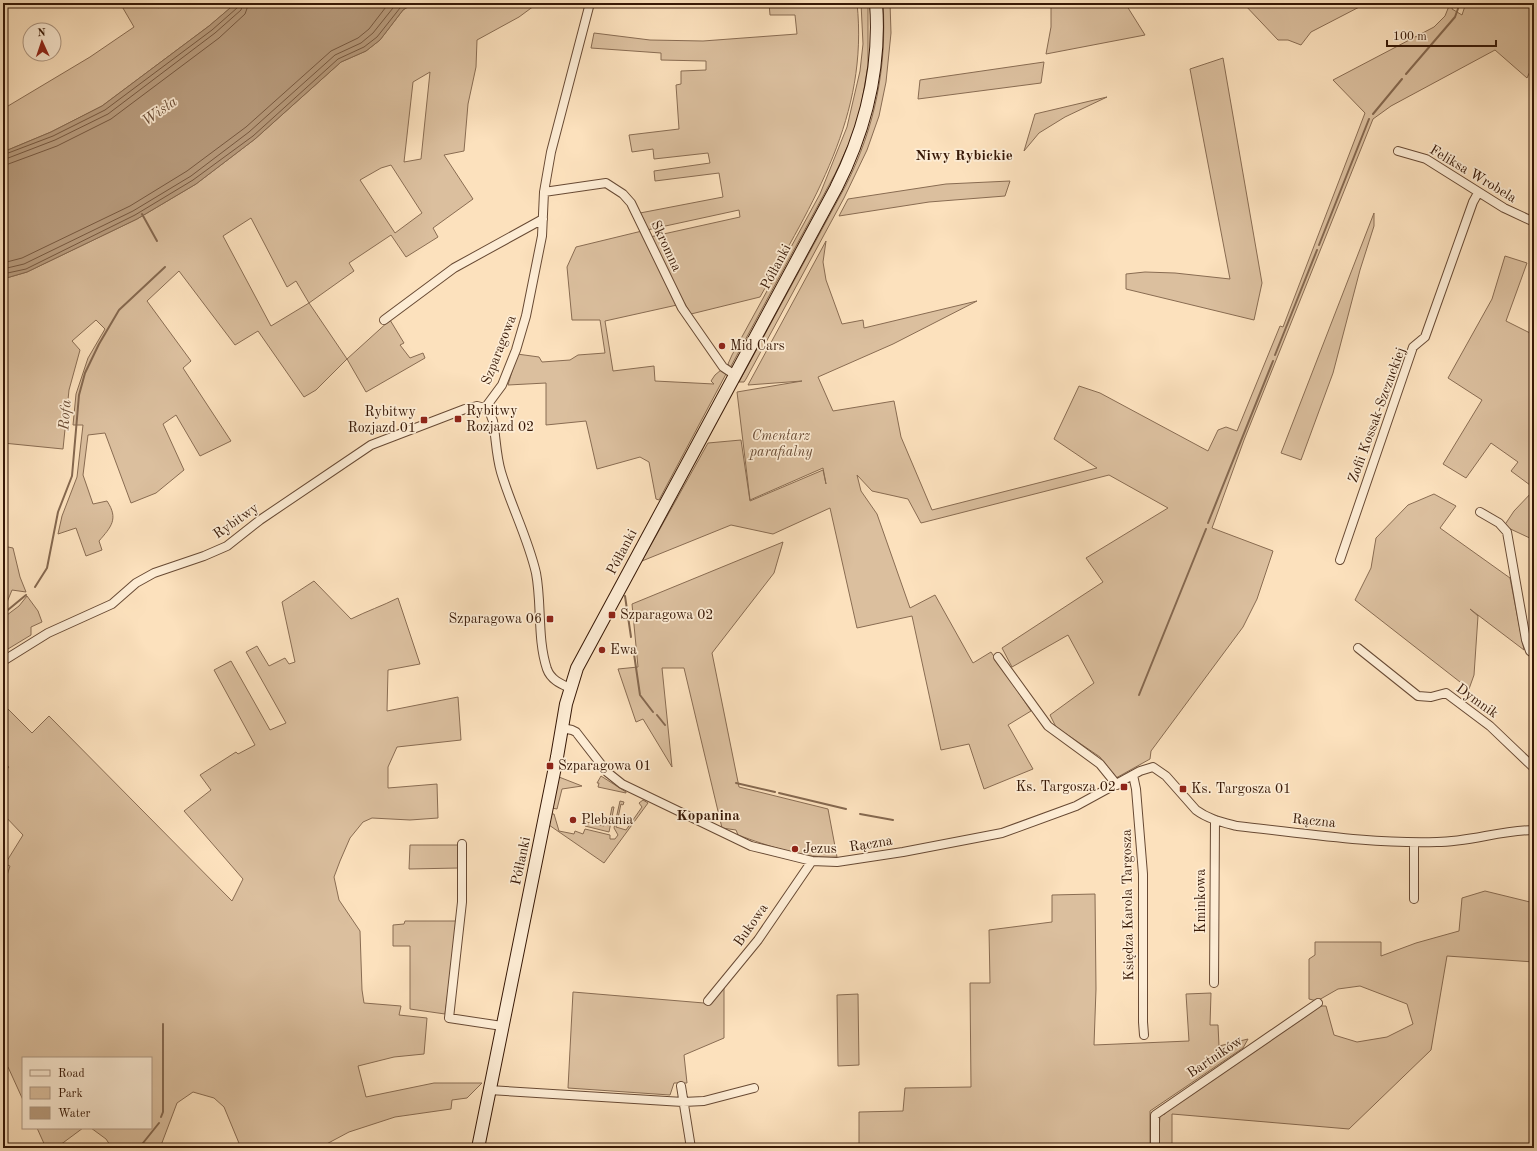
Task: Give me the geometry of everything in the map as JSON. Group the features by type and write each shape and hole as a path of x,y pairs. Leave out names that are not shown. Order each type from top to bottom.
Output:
{"street":[{"name":"Szparagowa","path":"486,408 502,385 522,330 542,236 544,192 551,152 590,3"},
{"name":"Półłanki","path":"478,1148 570,688 579,662 836,188 857,143 866,117 874,76 877,50 876,3"},
{"name":"Feliksa Wrobela","path":"1398,151 1426,159 1478,193 1517,216 1534,222"},
{"name":"Skromna","path":"544,192 606,183 623,194 631,203 640,220 661,268 682,308 723,367 735,375"},
{"name":"Zofii Kossak-Szczuckiej","path":"1340,560 1413,347 1425,337 1473,202 1478,193"},
{"path":"384,320 454,268 543,219"},
{"name":"Rybitwy","path":"3,661 48,634 112,604 136,582 154,573 204,556 227,546 260,520 371,445 465,409 477,406 486,408"},
{"path":"486,408 493,421 501,472 524,533 534,566 540,597 543,646 548,670 555,680 570,688"},
{"path":"1480,512 1499,523 1507,532 1526,640 1534,654"},
{"name":"Dymnik","path":"1358,648 1418,696 1431,698 1446,693 1490,726 1534,768"},
{"path":"998,657 1048,726 1100,764 1117,785"},
{"name":"Rączna","path":"562,728 576,732 607,772 622,784 751,846 812,861 849,861 1002,833 1076,806 1148,768 1157,768 1196,810 1215,820 1237,826 1373,841 1414,842 1440,842 1520,830 1534,830"},
{"name":"Księdza Karola Targosza","path":"1133,775 1136,789 1143,874 1144,1035"},
{"name":"Kminkowa","path":"1214,983 1215,820"},
{"path":"1414,842 1414,899"},
{"path":"462,844 462,902 449,1018 502,1026"},
{"name":"Bukowa","path":"708,1001 758,940 812,861"},
{"name":"Bartników","path":"1155,1148 1155,1115 1318,1003"},
{"path":"681,1086 691,1148"},
{"path":"489,1090 683,1102 704,1101 754,1088"}],"green space":[{"path":"120,3 155,3 158,8 165,3 236,3 209,26 102,106 51,132 3,152 3,109 90,57 134,27"},
{"path":"414,3 538,3 519,17 477,40 476,67 468,104 464,151 444,155 473,199 433,228 438,237 406,257 391,235 349,263 354,271 309,303 347,359 316,390 304,397 258,331 235,345 179,271 147,301 191,361 183,368 231,441 200,456 176,415 163,424 184,470 156,493 131,503 105,433 88,435 83,475 93,504 107,501 111,507 113,518 112,522 99,541 102,550 86,556 76,528 58,534 62,516 77,477 83,425 73,425 76,394 88,358 105,329 96,320 72,341 80,350 69,390 63,449 3,443 3,279 27,272 137,219 196,184 255,139 341,62 366,51 380,40 403,10","holes":["430,72 421,159 404,162 413,82","391,165 422,213 395,233 360,180 381,168","251,218 287,287 296,281 309,303 271,326 223,236"]},
{"path":"769,3 857,3 858,44 854,83 846,121 833,157 817,192 760,297 691,314 667,274 650,237 740,217 739,210 647,230 640,213 723,197 719,173 655,181 654,171 710,163 708,153 654,159 653,149 632,152 629,135 679,129 676,85 681,84 681,71 706,70 706,61 661,60 661,53 591,48 594,33 650,40 703,41 797,34 795,15 770,15"},
{"path":"861,3 868,3 868,65 861,107 852,137 835,174 730,368 728,364 732,355 820,194 847,127 860,71 863,44"},
{"path":"883,3 890,3 891,33 886,82 879,116 867,150 844,198 746,379 744,382 739,382 846,185 865,141 872,119 881,74 884,27"},
{"path":"1051,3 1125,3 1145,35 1046,54 1051,27"},
{"path":"1243,3 1367,3 1311,32 1301,45 1288,40 1278,40"},
{"name":"Cmentarz parafialny","path":"1446,3 1454,3 1452,9 1462,15 1466,3 1534,3 1534,63 1527,78 1495,50 1391,106 1373,119 1244,440 1212,528 1273,551 1257,599 1243,627 1151,751 1150,759 1116,778 1100,757 1056,727 1050,715 1094,683 1068,635 1012,667 1002,648 1103,582 1086,558 1168,508 1109,475 921,523 908,499 872,491 857,475 861,491 877,514 910,608 935,595 973,663 991,652 1031,711 1008,725 1033,769 984,789 969,744 941,750 912,616 857,628 830,508 773,534 731,525 642,561 708,443 741,440 750,501 823,470 826,484 823,468 750,500 737,392 802,381 748,385 826,241 823,262 826,280 842,324 863,320 864,328 977,301 893,344 818,377 833,411 894,401 901,437 932,510 1097,468 1054,439 1079,386 1100,393 1208,451 1218,430 1226,427 1237,431 1280,326 1283,327 1365,113 1333,80 1434,27 1445,16 1449,6"},
{"path":"1223,58 1262,283 1254,320 1126,289 1126,274 1145,272 1175,273 1230,279 1190,69"},
{"path":"1044,62 1041,83 918,99 920,80"},
{"path":"1107,97 1065,117 1039,133 1024,151 1035,114"},
{"path":"1010,181 1005,196 929,202 839,216 848,199 946,184"},
{"path":"1374,213 1374,226 1360,270 1333,373 1301,460 1281,453"},
{"path":"642,231 677,305 605,321 613,371 654,366 655,381 714,384 711,381 721,370 726,374 659,500 656,499 649,462 640,457 597,469 586,421 546,425 546,383 508,385 517,354 539,357 542,362 570,360 578,355 605,353 600,320 572,320 567,267 576,247"},
{"path":"1505,256 1527,263 1506,321 1534,335 1534,488 1511,471 1518,462 1491,443 1466,478 1443,464 1482,400 1448,378 1492,299"},
{"path":"390,320 404,343 400,345 410,358 423,353 425,358 366,392 347,359"},
{"path":"1534,490 1534,540 1504,526 1514,511"},
{"path":"1434,494 1456,506 1440,528 1510,578 1524,650 1470,609 1478,616 1474,675 1469,689 1355,600 1371,568 1376,538 1408,505"},
{"path":"783,542 774,573 712,653 739,787 828,809 837,857 812,856 787,851 738,835 736,830 722,828 684,668 662,668 672,767 643,719 636,722 618,669 638,667 632,604"},
{"path":"3,546 13,548 20,577 26,592 12,590 3,612"},
{"path":"314,581 351,619 398,598 420,664 388,670 387,711 458,697 461,740 397,747 388,767 388,788 437,784 438,818 410,820 372,818 363,822 350,838 334,877 339,900 360,931 362,990 364,1003 401,1006 399,1015 427,1018 424,1054 394,1057 358,1066 366,1097 434,1083 482,1083 467,1098 452,1100 451,1109 395,1117 349,1132 319,1148 241,1148 224,1107 214,1098 193,1092 177,1103 160,1148 112,1148 106,1139 92,1129 152,1129 152,1057 22,1057 22,1098 8,1067 3,1062 3,888 10,866 5,864 23,835 3,814 3,774 9,767 3,762 3,704 32,733 49,716 232,901 243,879 184,811 211,790 200,775 236,752 238,754 255,745 214,670 231,661 270,730 286,723 246,652 257,646 269,666 285,658 289,664 295,662 282,602"},
{"path":"27,596 38,611 42,622 31,627 31,635 3,652 3,618 19,606"},
{"path":"601,776 626,793 598,787 599,783 597,783"},
{"path":"559,777 582,786 562,789 557,809 552,808"},
{"path":"643,800 648,803 604,863 549,825 551,814 554,814 559,831 574,834 575,831 583,834 585,829 610,835 610,839 615,839 618,835 614,828 620,801 624,802 623,805 621,804 616,827 626,830 642,807 639,803"},
{"path":"612,807 614,807 609,832 585,826 586,822 604,826 608,817 610,817"},
{"path":"410,845 459,845 459,868 409,869"},
{"path":"1485,891 1534,903 1534,962 1447,956 1431,1050 1349,1129 1172,1114 1172,1148 1158,1148 1160,1115 1165,1114 1165,1111 1317,1006 1326,1006 1334,1035 1357,1042 1387,1037 1413,1024 1407,1004 1360,986 1338,989 1317,1001 1309,999 1309,959 1315,955 1315,942 1381,942 1381,956 1416,943 1459,931 1462,898"},
{"path":"1095,894 1096,989 1094,1045 1189,1041 1186,994 1211,993 1210,1025 1218,1025 1219,1046 1248,1039 1243,1048 1150,1111 1150,1148 859,1148 859,1112 903,1111 905,1088 971,1087 970,983 990,983 989,930 1052,922 1052,895"},
{"path":"405,921 458,921 445,1014 410,1009 410,946 393,946 393,925 404,924"},
{"path":"724,988 724,1038 684,1055 687,1083 674,1083 670,1095 568,1088 573,992 704,1003 708,1005"},
{"path":"858,994 859,1065 838,1066 837,995"},
{"path":"37,1129 82,1129 56,1148 46,1148"}],"water":[{"name":"Wisła","path":"236,3 414,3 403,10 380,40 366,51 341,62 255,139 196,184 137,219 27,272 3,279 3,152 51,132 102,106 209,26"}],"waterway":[{"path":"1406,74 1455,17 1460,3"},
{"path":"1373,114 1402,79"},
{"path":"1319,245 1369,119"},
{"name":"Rofa","path":"142,214 157,241"},
{"path":"1275,355 1317,250"},
{"name":"Rofa","path":"35,587 47,568 58,512 72,476 79,395 85,373 99,344 119,310 165,267"},
{"path":"1208,523 1273,361"},
{"path":"1139,695 1206,529"},
{"name":"Rofa","path":"3,614 26,595"},
{"path":"625,596 631,637"},
{"path":"633,647 640,695 653,712"},
{"path":"657,715 665,725"},
{"path":"736,783 775,792"},
{"path":"779,793 846,809"},
{"path":"860,814 893,820"},
{"path":"161,1117 163,1112 163,1024"},
{"path":"139,1148 159,1123"}],"place":[{"name":"Mid Cars","path":"722,346"},
{"name":"Rybitwy Rozjazd 02","path":"458,419"},
{"name":"Rybitwy Rozjazd 01","path":"424,420"},
{"name":"Szparagowa 02","path":"612,615"},
{"name":"Szparagowa 06","path":"550,619"},
{"name":"Ewa","path":"602,650"},
{"name":"Szparagowa 01","path":"550,766"},
{"name":"Ks. Targosza 02","path":"1124,787"},
{"name":"Ks. Targosza 01","path":"1183,789"},
{"name":"Plebania","path":"573,820"},
{"name":"Jezus","path":"795,849"}],"district":[{"name":"Niwy Rybickie","path":"964,156"},
{"name":"Kopanina","path":"708,816"}]}
